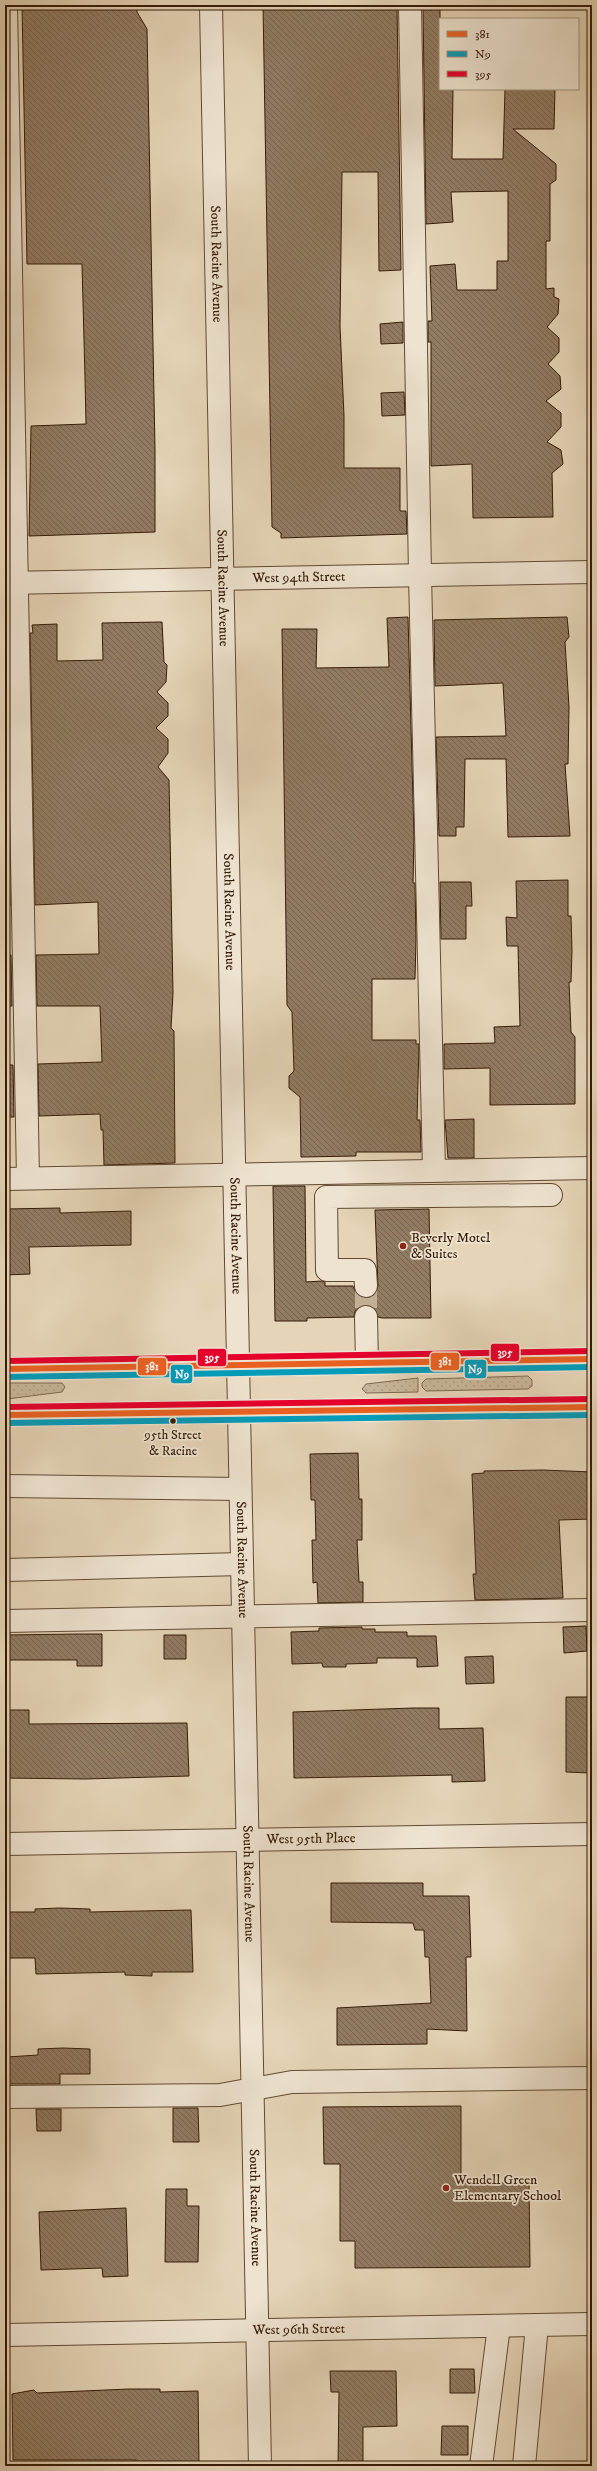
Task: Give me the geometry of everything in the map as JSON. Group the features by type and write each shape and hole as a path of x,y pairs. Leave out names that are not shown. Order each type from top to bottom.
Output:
{"main road":[{"path":"5,1369 592,1359"},
{"path":"5,1415 592,1407"}],"street":[{"path":"6,5 11,583 28,1178"},
{"name":"South Racine Avenue","path":"210,5 260,2466"},
{"path":"410,5 420,575 434,1170"},
{"name":"West 94th Street","path":"11,583 592,572"},
{"path":"5,1179 234,1173 592,1168"},
{"path":"366,1286 365,1270 327,1270 326,1197 551,1195"},
{"path":"366,1317 367,1363"},
{"path":"5,1486 240,1489"},
{"path":"5,1570 242,1564"},
{"path":"5,1621 592,1610"},
{"name":"West 95th Place","path":"5,1844 592,1834"},
{"path":"5,2097 220,2095 252,2088 292,2082 592,2078"},
{"name":"West 96th Street","path":"5,2335 592,2324"},
{"path":"481,2466 499,2326"},
{"path":"524,2466 537,2326"}],"shaded area":[{"path":"528,1376 532,1380 532,1386 528,1389 426,1391 422,1387 422,1383 426,1379"},
{"path":"418,1378 418,1392 366,1393 362,1389 366,1384"},
{"path":"7,1383 62,1383 65,1387 62,1392 7,1399"}],"building":[{"path":"22,5 137,5 137,12 147,29 155,450 155,532 29,536 31,426 86,424 82,264 27,264"},
{"path":"263,5 397,5 401,270 379,271 378,172 342,172 340,326 344,416 344,468 400,468 400,511 406,511 407,534 281,538 281,533 272,527"},
{"path":"423,7 440,7 439,90 453,90 452,159 503,159 505,90 555,90 554,129 513,129 556,164 556,180 550,184 550,241 546,241 546,289 554,288 554,297 559,299 558,314 547,327 559,338 559,352 548,364 560,376 561,389 546,401 561,413 561,427 547,442 561,450 563,464 552,473 553,517 473,518 472,464 431,466 431,342 428,342 428,321 432,321 430,266 455,264 457,290 497,290 497,261 508,261 508,191 451,192 453,222 426,224"},
{"path":"403,322 403,343 381,344 380,324"},
{"path":"404,392 405,415 382,416 381,393"},
{"path":"408,617 414,837 413,883 415,883 415,979 372,979 372,1040 416,1040 416,1044 419,1044 417,1120 420,1120 421,1152 356,1152 356,1156 301,1157 300,1097 289,1088 289,1076 294,1071 292,1012 287,1005 282,629 317,629 316,668 389,667 387,618"},
{"path":"567,617 569,637 565,642 569,707 568,764 565,764 570,836 508,837 506,759 465,759 464,827 456,827 456,836 439,836 436,737 506,736 503,683 435,686 434,620"},
{"path":"162,622 164,662 167,665 166,682 157,692 168,703 168,716 156,728 168,739 168,753 158,767 169,780 173,994 171,1028 174,1031 175,1163 104,1165 103,1130 101,1130 100,1114 39,1116 38,1064 102,1062 100,1006 37,1006 36,955 99,954 98,902 35,905 30,633 33,633 32,625 57,624 57,661 103,660 102,623"},
{"path":"5,632 10,906 5,906"},
{"path":"568,880 568,916 571,916 572,950 571,982 569,982 571,1032 575,1037 575,1104 490,1105 490,1068 444,1069 444,1044 495,1043 494,1027 520,1026 518,946 507,946 506,917 517,918 516,881"},
{"path":"440,882 471,882 472,906 466,906 466,939 441,939"},
{"path":"5,955 11,955 12,1006 5,1006"},
{"path":"5,1065 13,1065 14,1117 5,1117"},
{"path":"474,1119 474,1158 448,1158 445,1120"},
{"name":"Beverly Motel & Suites","path":"273,1186 305,1186 306,1282 322,1281 325,1282 325,1286 353,1286 356,1293 366,1298 373,1296 378,1286 375,1210 429,1209 431,1318 382,1318 378,1317 372,1306 365,1305 355,1311 354,1317 307,1318 307,1321 275,1321"},
{"path":"60,1208 60,1213 131,1211 131,1245 29,1247 30,1274 5,1275 5,1209"},
{"path":"358,1453 359,1499 362,1499 362,1540 357,1540 359,1582 363,1582 363,1602 318,1603 317,1582 313,1583 312,1540 316,1540 315,1500 311,1500 310,1454"},
{"path":"543,1470 592,1472 592,1519 559,1520 563,1598 475,1600 473,1574 476,1574 472,1474 484,1473 484,1471"},
{"path":"586,1626 587,1651 564,1653 563,1627"},
{"path":"362,1627 362,1629 375,1629 375,1632 407,1632 407,1636 436,1636 438,1666 417,1667 417,1658 377,1658 377,1663 346,1664 346,1667 323,1667 322,1663 292,1664 291,1632 319,1631 319,1628"},
{"path":"102,1634 102,1666 77,1666 77,1660 5,1660 5,1635"},
{"path":"164,1635 186,1635 186,1659 164,1659"},
{"path":"493,1656 494,1683 466,1684 465,1657"},
{"path":"566,1697 590,1697 590,1773 566,1772"},
{"path":"439,1708 439,1729 483,1728 485,1781 452,1782 452,1775 294,1778 293,1712"},
{"path":"5,1710 29,1710 29,1724 187,1723 189,1776 85,1779 5,1778"},
{"path":"331,1883 423,1883 423,1896 469,1896 471,1957 466,1957 467,2031 427,2029 427,2044 337,2045 337,2008 431,2003 429,1957 425,1957 424,1930 415,1930 413,1923 331,1922"},
{"path":"35,1909 90,1909 90,1912 191,1910 193,1972 152,1972 152,1976 125,1975 125,1972 36,1974 35,1958 5,1958 6,1912 35,1912"},
{"path":"38,2049 90,2049 90,2074 60,2074 60,2084 8,2084 7,2057 38,2055"},
{"path":"461,2106 461,2183 529,2183 530,2267 355,2268 355,2241 340,2241 340,2164 324,2164 323,2107"},
{"path":"173,2108 198,2108 199,2142 173,2142"},
{"path":"36,2109 61,2109 61,2131 37,2131"},
{"path":"166,2189 187,2189 187,2206 199,2206 198,2262 165,2262"},
{"path":"126,2208 128,2276 103,2277 102,2268 41,2270 39,2212"},
{"path":"450,2369 474,2369 475,2393 450,2393"},
{"path":"330,2371 396,2371 397,2426 363,2427 363,2466 338,2466 339,2392 331,2392"},
{"path":"160,2389 160,2392 198,2391 199,2463 136,2464 136,2460 13,2460 12,2394 34,2390 37,2393"},
{"path":"442,2426 468,2426 468,2455 441,2455"}],"tunnel":[{"path":"366,1286 366,1317"}],"transit line":[{"name":"395","path":"5,1361 592,1351"},
{"name":"381","path":"5,1369 592,1359"},
{"name":"N9","path":"5,1377 592,1367"},
{"name":"395","path":"5,1407 592,1399"},
{"name":"381","path":"5,1415 592,1407"},
{"name":"N9","path":"5,1423 592,1415"}],"place":[{"name":"Beverly Motel & Suites","path":"403,1246"},
{"name":"95th Street & Racine","path":"173,1421"},
{"name":"Wendell Green Elementary School","path":"446,2188"}]}
